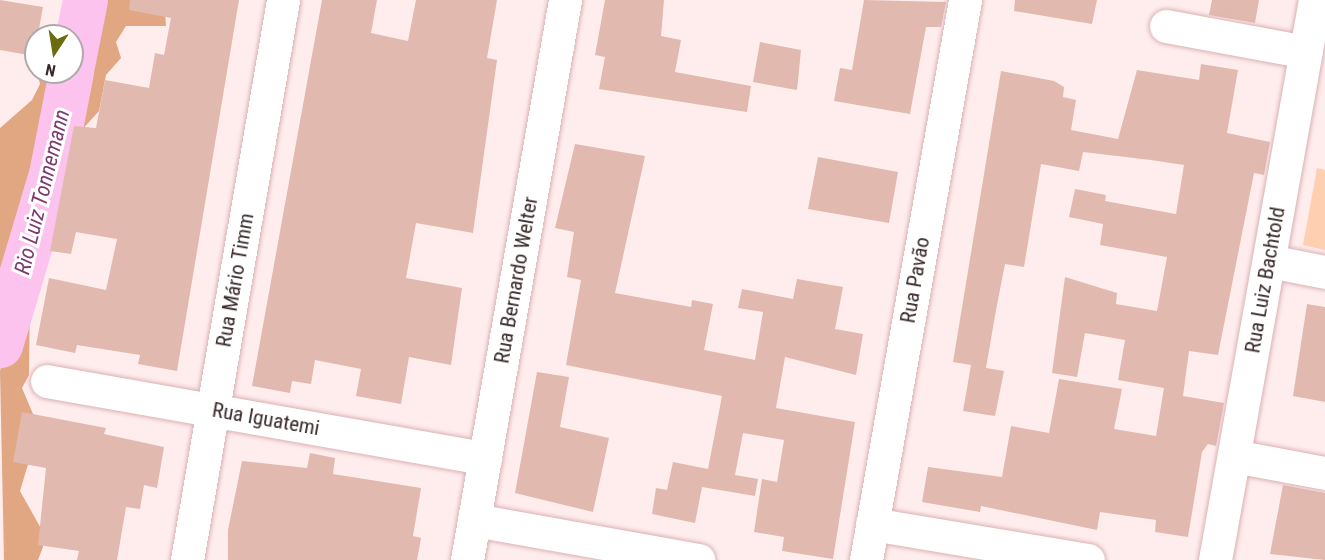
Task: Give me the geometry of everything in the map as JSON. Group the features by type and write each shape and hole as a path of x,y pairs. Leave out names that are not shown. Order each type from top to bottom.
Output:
{"street":[{"name":"Rua Mário Timm","path":"187,560 283,0"},
{"name":"Rua Bernardo Welter","path":"467,560 566,0"},
{"name":"Rua Pavão","path":"866,560 965,0"},
{"name":"Rua Luiz Bachtold","path":"1215,560 1315,0"},
{"path":"1166,26 1306,52"},
{"path":"1269,261 1325,272"},
{"name":"Rua Iguatemi","path":"47,381 485,458"},
{"path":"1234,456 1325,473"},
{"path":"474,520 698,560"},
{"path":"872,524 1088,560"}],"shaded area":[{"path":"68,0 84,0 75,24 61,24"},
{"path":"87,0 151,0 165,13 166,26 126,26 116,42 121,58 106,75 99,111 80,132 53,246 37,259 30,290 29,375 22,388 39,428 20,491 43,532 43,547 38,560 4,560 0,371 16,298 0,330 0,128 32,100 40,84 64,84 45,199 69,84 84,84 84,24 82,24"},
{"path":"1317,168 1325,170 1325,250 1303,245"}],"building":[{"path":"0,0 43,7 40,24 24,24 24,54 0,50"},
{"path":"130,0 239,0 177,371 138,364 140,355 77,345 75,353 36,345 49,278 106,290 117,239 76,232 71,254 50,251 74,126 96,128 105,80 149,88 155,53 164,55 171,18 129,10"},
{"path":"322,0 377,0 371,33 408,41 416,0 497,0 487,58 497,60 473,233 416,223 406,278 462,288 451,365 409,357 401,404 356,396 361,369 315,360 311,384 292,381 290,393 252,386"},
{"path":"605,0 664,0 661,36 681,40 675,72 751,86 747,112 599,89 605,57 595,55"},
{"path":"864,0 946,2 941,27 926,27 910,114 834,101 840,68 852,70"},
{"path":"1015,0 1097,0 1092,24 1014,11"},
{"path":"1212,0 1259,0 1255,23 1209,15"},
{"path":"760,42 801,50 797,90 753,82"},
{"path":"1201,64 1238,70 1227,133 1270,142 1264,175 1254,173 1218,355 1189,351 1183,396 1224,403 1216,446 1208,444 1202,452 1188,537 1155,532 1156,520 1100,512 1097,530 981,506 980,512 922,502 928,467 1002,477 1011,426 1049,433 1059,379 1122,389 1114,429 1156,436 1164,388 1118,380 1125,340 1085,333 1077,377 1052,373 1065,277 1117,293 1116,304 1157,311 1167,257 1100,245 1103,224 1069,217 1075,189 1106,195 1105,201 1176,214 1184,165 1151,160 1083,152 1079,171 1041,164 1024,267 1005,264 996,310 986,368 1004,371 995,416 963,411 971,365 953,362 1001,71 1054,81 1064,87 1063,97 1076,100 1071,130 1118,139 1137,70 1199,80"},
{"path":"575,144 645,156 615,293 691,307 692,300 713,304 704,350 755,360 763,312 738,308 742,289 793,299 797,279 843,287 835,329 863,334 856,375 785,357 776,408 855,422 833,559 782,551 784,537 754,532 762,479 777,482 784,440 743,433 735,475 758,479 755,496 702,487 695,523 652,514 656,488 667,490 673,462 708,469 722,396 566,365 581,280 567,277 574,232 555,228"},
{"path":"818,157 898,172 889,223 808,209"},
{"path":"1307,304 1325,307 1325,402 1293,396"},
{"path":"537,372 569,377 560,427 609,438 593,512 515,493"},
{"path":"22,412 106,428 104,434 164,447 157,488 144,485 140,509 126,507 117,560 77,560 79,551 38,545 46,468 13,462"},
{"path":"310,453 335,458 333,474 421,488 413,536 421,538 417,560 228,560 228,530 242,461 307,468"},
{"path":"1283,485 1325,493 1325,560 1270,554"}],"waterway":[{"name":"Rio Luiz Tonnemann","path":"80,24 85,0"},
{"name":"Rio Luiz Tonnemann","path":"0,345 51,174 69,84"}]}
